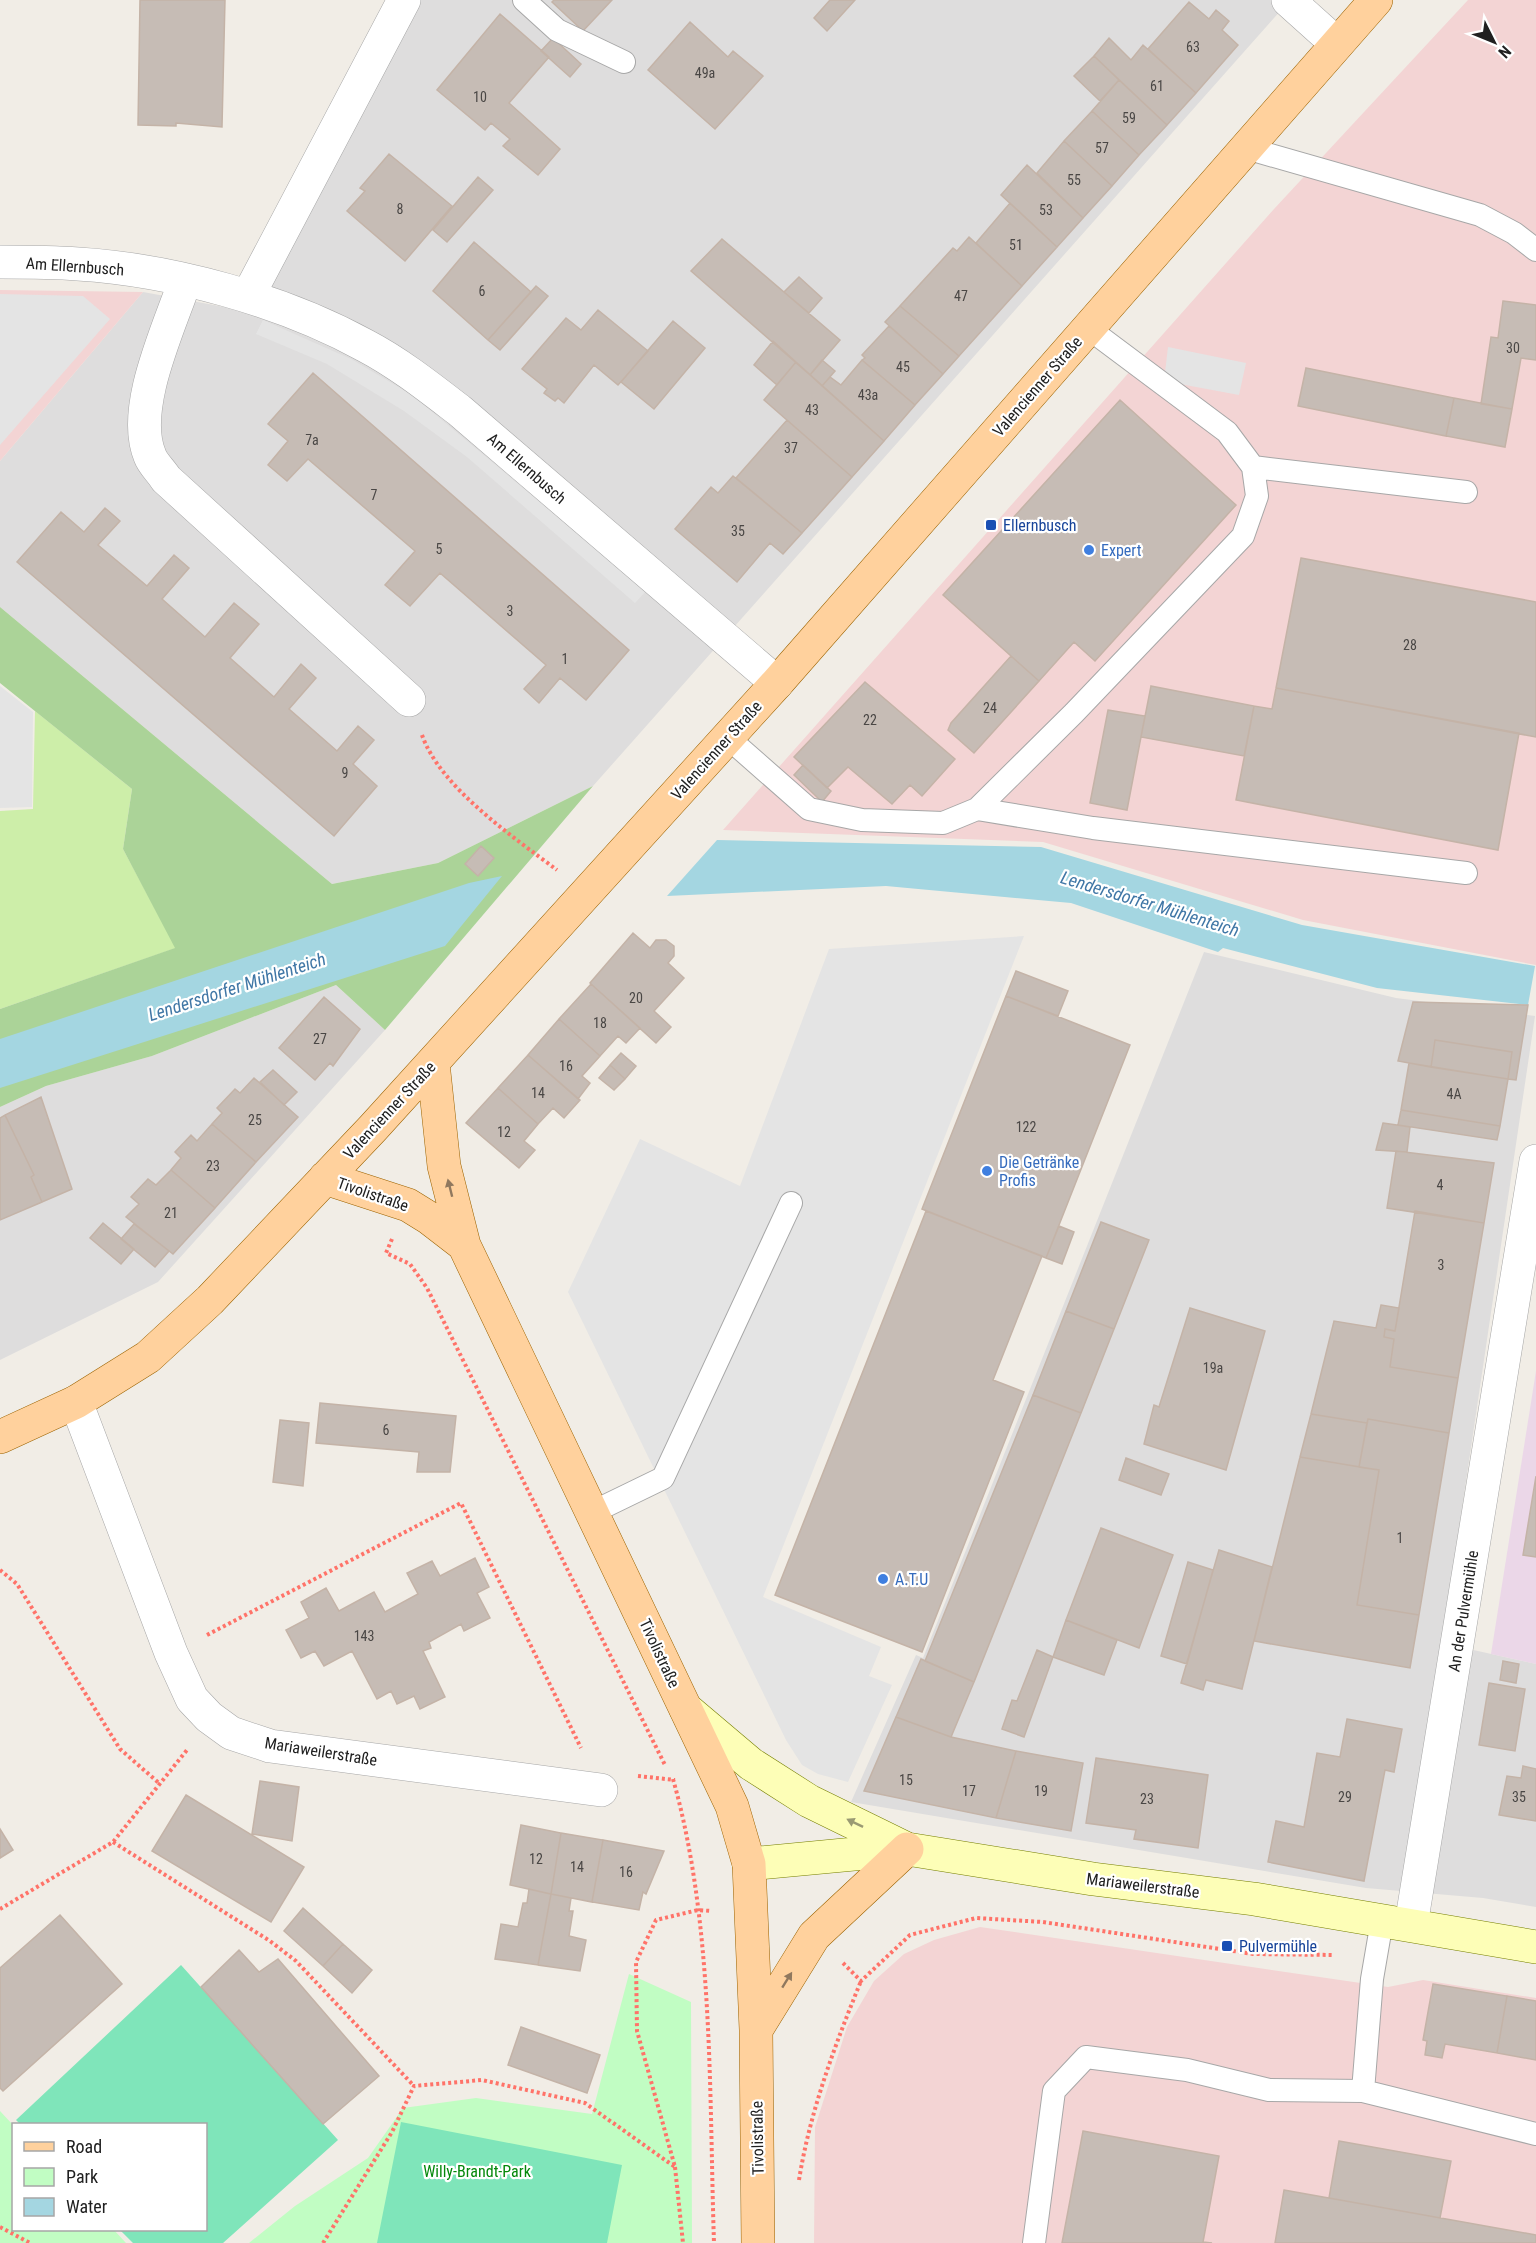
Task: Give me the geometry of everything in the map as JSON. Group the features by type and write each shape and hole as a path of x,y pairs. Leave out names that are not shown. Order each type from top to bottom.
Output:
{"main road":[{"name":"Valencienner Straße","path":"0,1437 76,1402 148,1357 210,1300 433,1063 777,683 1376,0"},
{"path":"433,1063 444,1166 464,1245"},
{"name":"Tivolistraße","path":"325,1178 408,1205 464,1245 732,1806 749,1864 756,2030 758,2243"},
{"path":"687,1709 751,1764 808,1801 907,1849 814,1936 756,2030"},
{"name":"Mariaweilerstraße","path":"749,1864 907,1849 1093,1879 1254,1899 1536,1947"}],"street":[{"path":"248,296 404,0"},
{"path":"1288,0 1337,44"},
{"name":"Am Ellernbusch","path":"0,262 79,264 130,270 185,281 248,296 304,317 366,346 418,379 460,411 777,683"},
{"path":"185,281 149,387 142,418 150,456 166,478 409,700"},
{"name":"An der Pulvermühle","path":"1396,1923 1525,1300 1536,1161"},
{"name":"Mariaweilerstraße","path":"76,1402 171,1653 192,1699 209,1717 231,1733 270,1746 601,1790"}],"lane":[{"path":"524,0 557,30 624,62"},
{"path":"1246,148 1480,215 1514,233 1536,250"},
{"path":"727,737 809,809 862,820 943,823 977,809 1074,713 1243,536 1257,496 1254,467 1227,432 1088,328"},
{"path":"1254,467 1466,492"},
{"path":"977,809 1093,828 1466,873"},
{"path":"593,1512 663,1478 791,1203"},
{"path":"1363,2091 1374,1958 1396,1923"},
{"path":"1034,2243 1054,2091 1086,2058 1187,2070 1269,2090 1363,2091 1536,2134"}],"path":[{"path":"409,700 428,753 473,804 586,893"},
{"path":"408,1205 386,1253 410,1264 427,1288 573,1585 674,1780 690,1846 698,1910 708,2048 714,2243"},
{"path":"171,1653 461,1503 601,1790 619,1775 722,1784"},
{"path":"0,1570 16,1584 120,1749 160,1784"},
{"path":"0,1909 113,1842 160,1784 209,1717"},
{"path":"113,1842 270,1941 296,1961 414,2086"},
{"path":"683,2243 675,2167 638,2031 636,1962 656,1920 698,1910 752,1920"},
{"path":"798,2187 806,2140 835,2046 861,1981 910,1935 976,1918 1043,1922 1253,1954 1356,1955 1374,1958"},
{"path":"814,1936 861,1981"},
{"path":"414,2086 482,2080 585,2103 675,2167"},
{"path":"323,2243 392,2132 414,2086"},
{"path":"0,2227 30,2243"}],"shaded area":[{"path":"416,0 1290,0 593,786 438,863 332,884 0,607 0,461 143,292 252,312"},
{"path":"1468,0 1536,0 1536,965 1303,920 1043,842 723,830 1274,209"},
{"path":"0,290 143,292 0,461"},
{"path":"0,294 83,296 110,319 0,445"},
{"path":"263,320 351,359 412,395 646,591 635,603 467,457 404,411 327,364 256,334"},
{"path":"1168,347 1246,363 1239,395 1164,381"},
{"path":"0,686 33,712 32,807 0,808"},
{"path":"1024,936 763,1597 881,1647 869,1676 892,1685 848,1782 818,1774 802,1765 786,1740 568,1292 640,1139 740,1186 829,949"},
{"path":"1204,952 1396,998 1535,1016 1442,1643 1536,1664 1536,1907 1483,1898 1366,1888 851,1802 916,1655 923,1658"},
{"path":"336,985 385,1030 158,1282 0,1360 0,1107 46,1086 152,1056"},
{"path":"1536,1371 1536,1664 1491,1654"},
{"path":"980,1927 1388,1987 1423,1980 1536,1998 1536,2243 814,2243 815,2127 847,2027 874,1981 904,1954 934,1940"}],"green space":[{"path":"0,607 332,884 438,863 593,786 385,1030 336,985 152,1056 46,1086 0,1107 0,1009 175,948 123,849 132,789 0,683"},
{"path":"35,711 132,789 123,849 176,948 0,1009 0,811 33,809"},
{"path":"181,1965 338,2140 223,2243 133,2243 121,2231 207,2231 207,2123 19,2123 16,2120"},
{"name":"Willy-Brandt-Park","path":"629,1974 691,2002 692,2243 249,2243 295,2206 368,2158 403,2108 476,2098 592,2114"},
{"path":"0,2111 12,2124 12,2231 115,2231 126,2243 0,2243"},
{"path":"401,2122 622,2165 607,2243 377,2243"}],"water":[{"name":"Lendersdorfer Mühlenteich","path":"717,840 1041,847 1302,925 1535,966 1528,1005 1377,988 1223,948 1218,952 1071,903 886,886 667,896"},
{"name":"Lendersdorfer Mühlenteich","path":"502,876 445,946 0,1088 0,1039 469,883"}],"building":[{"path":"140,0 225,0 222,127 176,123 176,126 138,125"},
{"path":"554,0 612,0 583,31 552,2"},
{"path":"830,0 855,0 827,31 814,18"},
{"path":"1189,2 1209,19 1216,10 1229,21 1222,30 1238,45 1196,93 1148,49"},
{"path":"500,14 549,57 509,103 560,149 538,175 503,146 510,139 491,123 485,130 437,90"},
{"path":"690,22 728,57 733,51 763,76 715,129 648,70"},
{"path":"553,38 581,64 570,77 541,51"},
{"path":"1109,38 1131,60 1143,45 1196,93 1167,125 1094,56"},
{"path":"1094,56 1119,80 1100,101 1074,76"},
{"path":"1119,80 1167,125 1139,155 1092,111"},
{"path":"1092,111 1139,155 1112,186 1064,141"},
{"path":"1064,141 1112,186 1083,218 1037,173"},
{"path":"389,154 452,206 405,261 347,211 365,191 360,188"},
{"path":"1027,165 1083,218 1057,247 1001,195"},
{"path":"478,177 493,190 447,242 433,230"},
{"path":"1010,203 1057,247 1022,286 976,243"},
{"path":"969,237 1022,286 959,356 900,306 953,248 957,251"},
{"path":"722,239 840,340 810,375 691,271"},
{"path":"474,242 531,292 488,340 433,291"},
{"path":"799,277 822,298 809,313 784,292"},
{"path":"536,286 548,296 500,350 488,340"},
{"path":"1503,301 1536,305 1536,360 1521,358 1512,409 1481,404 1491,337 1498,338"},
{"path":"900,306 959,356 943,374 885,322"},
{"path":"598,310 648,351 618,385 594,365 564,403 558,398 555,401 544,393 547,389 522,369 566,318 581,330"},
{"path":"673,321 705,348 654,409 621,382"},
{"path":"889,326 943,374 915,405 862,360 865,358 862,355"},
{"path":"773,341 796,362 777,385 754,365"},
{"path":"822,360 835,371 822,386 810,375"},
{"path":"862,360 915,405 884,441 822,386 830,377 841,385"},
{"path":"796,362 884,441 852,477 764,400"},
{"path":"1306,368 1454,398 1446,436 1298,406"},
{"path":"313,373 629,650 586,700 560,678 539,703 524,689 546,665 440,573 410,606 385,585 415,551 308,459 287,481 268,465 288,441 268,424"},
{"path":"1454,398 1512,409 1505,447 1446,436"},
{"name":"Expert","path":"1120,400 1236,505 1095,661 1074,642 1039,681 943,595"},
{"path":"787,420 852,477 802,533 736,478"},
{"path":"733,476 802,533 783,554 770,543 737,582 675,529 711,487 718,493"},
{"path":"105,508 120,521 98,545 147,586 174,555 189,568 162,599 205,637 234,603 259,624 230,658 274,697 301,664 316,678 289,709 337,751 358,726 374,740 353,764 377,786 334,836 17,562 61,512 84,532"},
{"path":"1301,558 1536,602 1536,737 1276,688"},
{"path":"1011,656 1039,681 974,753 948,730 951,723"},
{"path":"865,682 955,759 922,796 910,785 892,804 848,767 827,788 794,757"},
{"path":"1151,686 1254,706 1244,756 1141,737"},
{"path":"1276,688 1519,733 1498,850 1236,800 1254,706 1272,709"},
{"path":"1108,710 1145,716 1127,810 1090,803"},
{"path":"803,765 831,791 822,802 794,775"},
{"path":"481,846 494,858 478,876 465,864"},
{"path":"633,933 650,948 656,940 666,940 674,946 674,956 668,963 684,978 654,1011 671,1027 656,1043 590,983"},
{"path":"1016,971 1068,991 1058,1016 1006,996"},
{"path":"591,984 640,1028 626,1043 618,1036 600,1056 559,1019"},
{"path":"1006,996 1130,1045 1046,1258 922,1209"},
{"path":"324,997 360,1029 333,1066 330,1063 315,1080 279,1048"},
{"path":"1413,1002 1528,1005 1516,1080 1508,1079 1512,1052 1435,1040 1431,1067 1398,1061"},
{"path":"559,1019 600,1056 582,1076 590,1083 578,1099 528,1055"},
{"path":"1435,1040 1512,1052 1508,1079 1431,1067"},
{"path":"621,1053 636,1066 625,1079 610,1065"},
{"path":"528,1055 580,1100 564,1118 553,1108 538,1124 498,1088"},
{"path":"1409,1063 1508,1079 1500,1126 1401,1110"},
{"path":"610,1065 625,1079 614,1090 599,1078"},
{"path":"273,1070 297,1092 284,1105 260,1082"},
{"path":"254,1078 298,1117 256,1162 212,1124 222,1113 217,1108 235,1089 240,1093"},
{"path":"498,1088 538,1124 524,1141 535,1150 519,1168 466,1123"},
{"path":"41,1097 72,1189 42,1202 31,1177 34,1175 5,1115"},
{"path":"1401,1110 1500,1126 1497,1140 1398,1125"},
{"path":"5,1115 34,1175 31,1177 42,1202 0,1220 0,1118"},
{"path":"1383,1123 1410,1127 1407,1152 1376,1150"},
{"path":"212,1124 256,1162 215,1208 171,1170 181,1158 175,1152 191,1135 197,1141"},
{"path":"1396,1151 1494,1163 1484,1223 1387,1208"},
{"path":"171,1170 215,1208 173,1254 126,1217 139,1204 131,1197 148,1179 156,1185"},
{"path":"926,1211 1042,1256 993,1380 1024,1392 922,1652 775,1595"},
{"path":"1415,1211 1484,1223 1458,1378 1390,1367 1394,1339 1384,1337 1385,1329 1395,1331"},
{"path":"1101,1222 1149,1240 1114,1329 1066,1311"},
{"path":"103,1223 134,1249 121,1264 90,1238"},
{"path":"134,1224 169,1251 155,1267 121,1239"},
{"path":"1059,1226 1074,1232 1062,1264 1046,1258"},
{"path":"1381,1305 1399,1308 1395,1331 1385,1329 1384,1337 1394,1339 1390,1367 1458,1378 1449,1433 1368,1419 1367,1423 1311,1414 1334,1321 1376,1328"},
{"path":"1190,1308 1265,1331 1226,1470 1144,1444 1154,1405 1159,1407"},
{"path":"1066,1311 1114,1329 1081,1413 1033,1395"},
{"path":"1033,1395 1081,1413 974,1682 925,1661"},
{"path":"320,1403 456,1416 450,1472 417,1472 419,1452 316,1443"},
{"path":"1311,1414 1367,1423 1359,1467 1300,1457"},
{"path":"1368,1419 1449,1433 1419,1615 1357,1605 1379,1470 1359,1467"},
{"path":"280,1420 309,1423 303,1486 273,1482"},
{"path":"1300,1457 1379,1470 1357,1605 1419,1615 1410,1668 1254,1641"},
{"path":"1126,1458 1169,1474 1161,1495 1119,1480"},
{"path":"1536,1476 1536,1557 1523,1555"},
{"path":"1101,1528 1173,1555 1139,1648 1066,1620"},
{"path":"1219,1550 1272,1567 1242,1689 1206,1680 1203,1690 1181,1683"},
{"path":"475,1558 489,1587 477,1593 490,1618 464,1631 461,1624 429,1642 431,1648 423,1651 445,1697 420,1709 414,1696 397,1704 391,1691 377,1699 352,1651 324,1666 315,1651 301,1658 286,1630 309,1618 301,1602 326,1588 339,1611 374,1592 385,1612 418,1594 407,1573 432,1561 440,1576"},
{"path":"1188,1562 1213,1570 1187,1664 1161,1656"},
{"path":"1066,1620 1117,1640 1104,1675 1053,1657"},
{"path":"1037,1650 1053,1657 1024,1737 1002,1729 1012,1700 1017,1701"},
{"path":"921,1659 974,1682 951,1737 896,1717"},
{"path":"1503,1661 1519,1664 1516,1683 1500,1680"},
{"path":"1489,1683 1525,1689 1515,1751 1479,1745"},
{"path":"896,1717 951,1737 1016,1751 996,1818 864,1791"},
{"path":"1347,1719 1402,1729 1394,1772 1385,1770 1364,1881 1268,1862 1276,1821 1304,1827 1317,1753 1340,1757"},
{"path":"1016,1751 1083,1763 1071,1831 996,1818"},
{"path":"1096,1758 1208,1775 1198,1848 1134,1839 1136,1830 1086,1823"},
{"path":"1523,1766 1536,1769 1536,1821 1499,1815 1507,1776 1521,1778"},
{"path":"260,1781 299,1787 292,1841 252,1834"},
{"path":"186,1795 304,1867 271,1922 152,1851"},
{"path":"521,1825 561,1833 551,1894 510,1885"},
{"path":"0,1829 13,1850 0,1858"},
{"path":"561,1833 603,1840 592,1902 551,1894"},
{"path":"603,1840 664,1851 646,1894 643,1892 639,1910 592,1902"},
{"path":"529,1889 551,1894 538,1965 495,1959 501,1924 518,1927 523,1903 527,1903"},
{"path":"551,1894 571,1898 569,1911 573,1911 569,1936 586,1940 580,1971 538,1965"},
{"path":"303,1908 343,1944 323,1966 284,1931"},
{"path":"60,1915 122,1984 3,2091 0,2088 0,1968"},
{"path":"343,1944 372,1970 352,1993 323,1966"},
{"path":"239,1950 259,1972 278,1959 379,2076 323,2124 201,1987"},
{"path":"1433,1984 1507,1996 1497,2053 1445,2044 1442,2058 1425,2055 1427,2041 1423,2040"},
{"path":"1507,1996 1536,2001 1536,2060 1497,2053"},
{"path":"521,2027 600,2055 587,2093 508,2065"},
{"path":"1083,2131 1219,2156 1203,2242 1212,2243 1062,2243"},
{"path":"1339,2141 1451,2161 1440,2218 1329,2198"},
{"path":"1284,2190 1536,2235 1536,2243 1275,2243"}],"place":[{"name":"Ellernbusch","path":"991,525"},
{"name":"Expert","path":"1089,550"},
{"name":"Die Getränke Profis","path":"987,1171"},
{"name":"A.T.U","path":"883,1579"},
{"name":"Pulvermühle","path":"1227,1946"}]}
